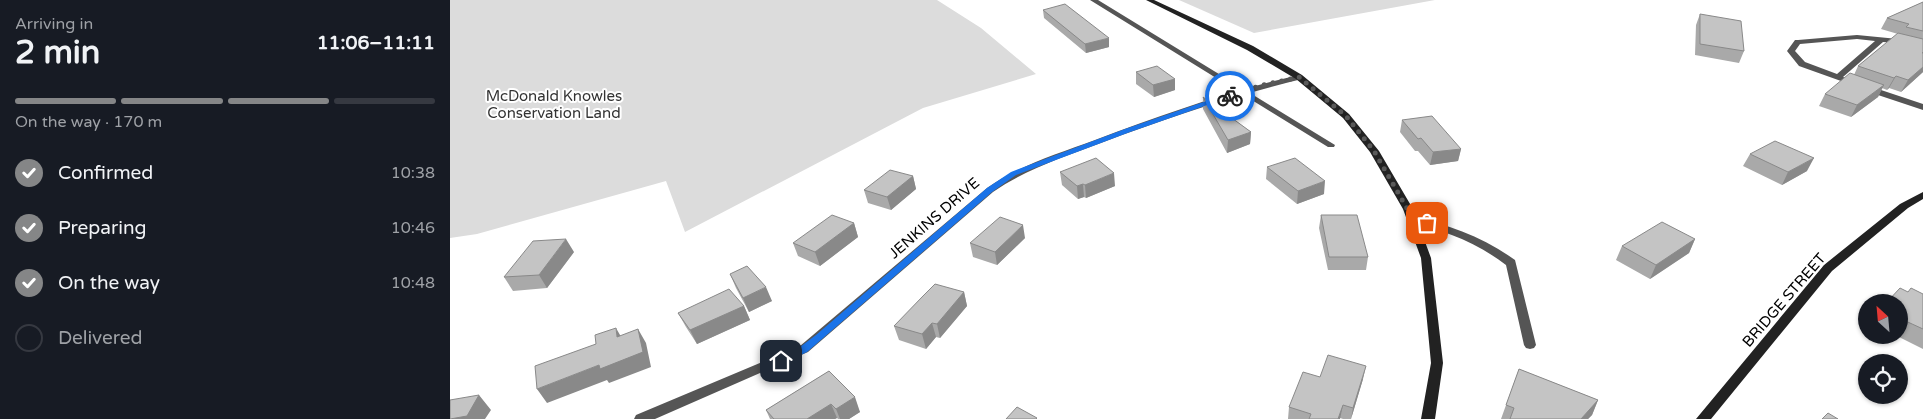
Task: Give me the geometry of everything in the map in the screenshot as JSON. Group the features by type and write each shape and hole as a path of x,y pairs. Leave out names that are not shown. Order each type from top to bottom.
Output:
{"main road":[{"path":"1149,0 1250,48 1299,77 1346,116 1374,151 1408,210 1426,258 1437,363 1428,419"},
{"name":"BRIDGE STREET","path":"1703,419 1828,268 1904,206 1922,196"}],"street":[{"path":"1094,0 1330,145"},
{"path":"1923,48 1898,41 1857,37 1798,42 1791,51 1802,64 1923,107"},
{"path":"1837,78 1882,40"},
{"name":"JENKINS DRIVE","path":"641,419 804,349 990,190 1013,174 1128,130 1244,91 1299,77"},
{"path":"1411,219 1443,226 1476,239 1511,263 1530,345"}],"green space":[{"name":"McDonald Knowles Conservation Land","path":"450,0 937,0 981,28 1036,74 923,108 685,232 666,181 477,234 450,238"},
{"path":"1179,0 1435,0 1254,33"}],"building":[{"path":"1923,2 1923,31 1906,27 1909,24 1887,18"},
{"path":"1065,4 1109,38 1085,44 1043,10"},
{"path":"1700,14 1741,21 1744,51 1700,44"},
{"path":"1898,33 1923,39 1923,67 1908,80 1896,76 1894,78 1858,66"},
{"path":"1157,66 1175,79 1153,85 1136,72"},
{"path":"1850,73 1884,85 1857,105 1825,94"},
{"path":"1203,97 1251,132 1228,140"},
{"path":"1432,116 1461,149 1433,152 1421,138 1418,139 1402,120"},
{"path":"1775,141 1814,158 1788,172 1750,154"},
{"path":"1096,158 1114,173 1085,185 1077,186 1060,172"},
{"path":"1295,158 1325,181 1298,191 1267,167"},
{"path":"890,170 913,176 887,197 864,190"},
{"path":"832,215 854,223 815,252 793,243"},
{"path":"1321,215 1357,215 1368,257 1329,257"},
{"path":"1000,217 1023,225 995,252 970,243"},
{"path":"1662,222 1695,239 1656,265 1622,246"},
{"path":"566,239 539,275 504,277 533,241"},
{"path":"747,266 766,287 743,298 730,274"},
{"path":"935,284 964,292 937,324 932,323 922,334 894,326 923,296"},
{"path":"1900,288 1908,292 1911,288 1923,294 1923,329 1908,322 1908,294 1894,294"},
{"path":"729,289 744,306 690,330 678,313"},
{"path":"616,328 617,337 638,329 643,352 600,369 599,365 537,389 535,366 596,344 595,335"},
{"path":"1328,355 1366,366 1353,408 1343,405 1338,419 1309,419 1311,414 1289,407 1303,372 1320,377"},
{"path":"1519,369 1598,400 1581,419 1510,419 1514,408 1506,405"},
{"path":"829,371 855,397 836,409 831,404 807,419 774,419 766,410"},
{"path":"479,395 467,416 450,419 450,400"},
{"path":"1017,407 1037,418 1006,419"},
{"path":"1828,413 1838,419 1822,419"}],"way so far":[{"path":"1230,96 1259,86 1299,77 1346,116 1374,151 1408,210 1411,219 1427,223"}],"route":[{"path":"781,361 804,349 819,337 990,190 1013,174 1128,130 1230,96"}]}
